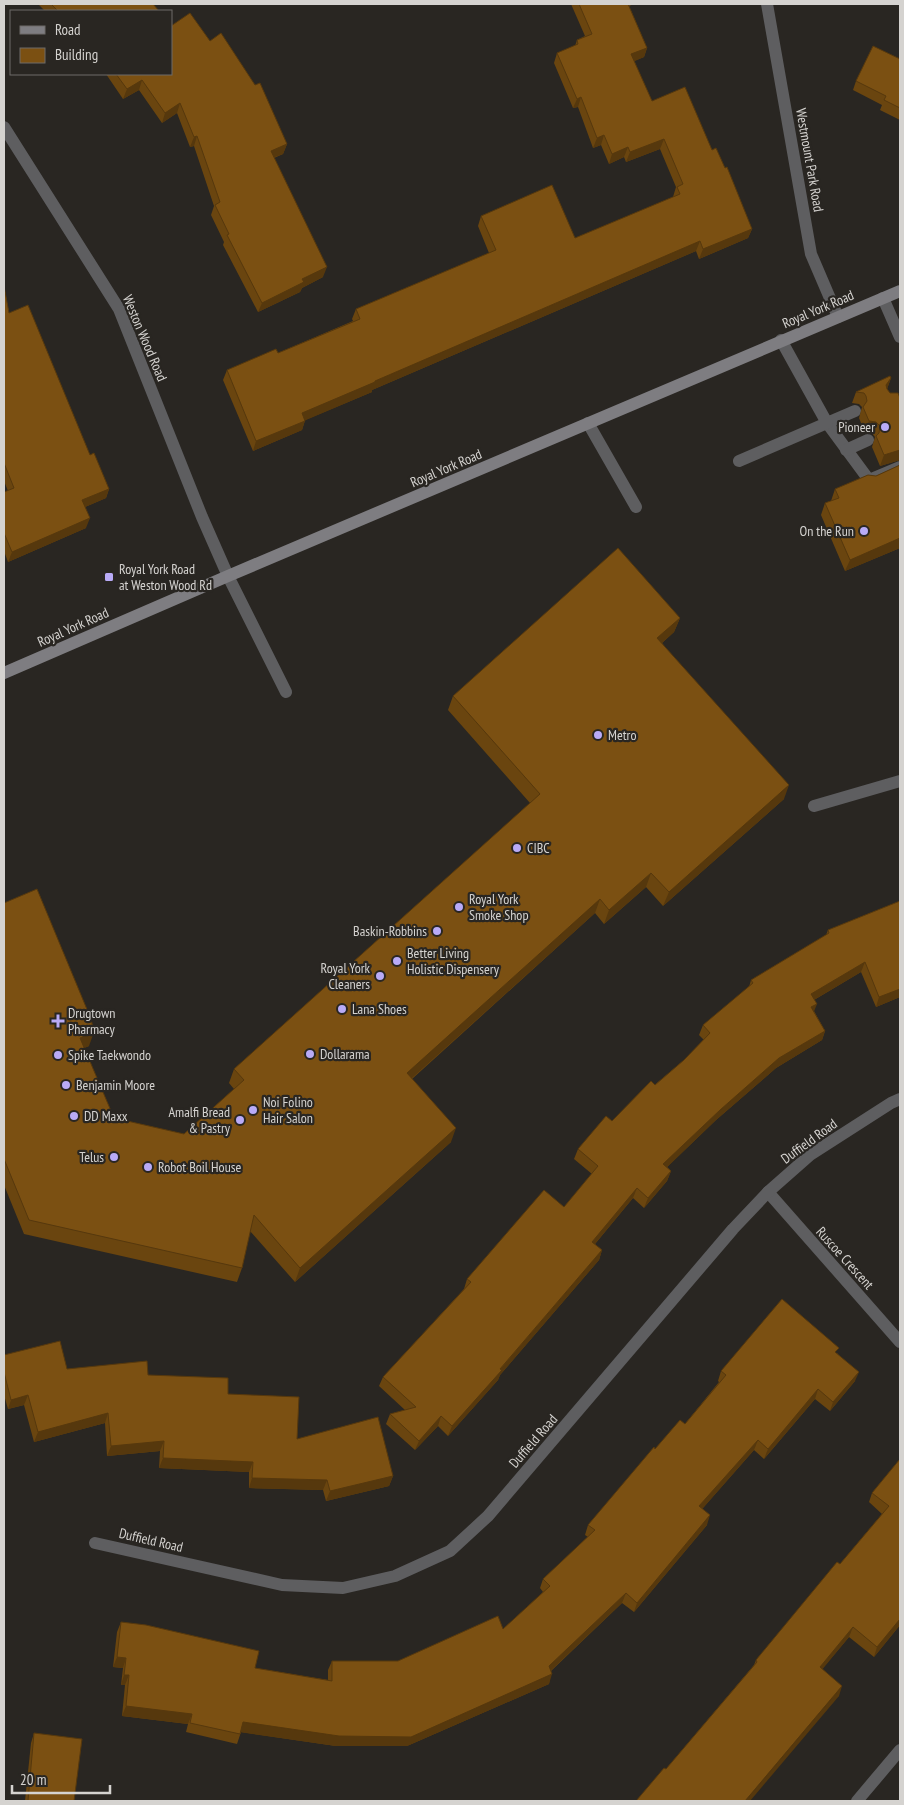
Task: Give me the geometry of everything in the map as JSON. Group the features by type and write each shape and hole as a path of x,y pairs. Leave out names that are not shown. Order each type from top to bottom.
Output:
{"main road":[{"name":"Royal York Road","path":"4,674 228,576 900,291"}],"street":[{"name":"Westmount Park Road","path":"767,4 811,254 838,317"},
{"name":"Weston Wood Road","path":"4,127 119,309 202,517 228,576 286,692"},
{"path":"883,298 900,337"},
{"path":"781,340 828,423 868,480 900,467"},
{"path":"739,461 855,411"},
{"path":"588,423 636,507"},
{"path":"846,450 868,440"},
{"path":"814,806 900,781"},
{"name":"Duffield Road","path":"95,1543 282,1585 343,1588 395,1576 450,1551 488,1516 727,1236 768,1192 810,1155 891,1103 900,1100"},
{"name":"Ruscoe Crescent","path":"768,1192 900,1342"},
{"path":"857,1801 900,1750"}],"building":[{"path":"51,4 153,4 158,10 57,10"},
{"path":"579,4 628,4 647,48 631,54 652,101 685,87 712,150 716,148 725,168 727,167 752,229 703,249 700,241 302,413 305,421 256,441 227,370 276,349 278,353 360,319 356,309 496,250 481,216 552,185 575,238 680,194 677,187 683,184 664,139 630,152 628,147 612,154 604,135 597,138 581,97 577,99 557,53 578,44 577,40 592,34"},
{"path":"190,13 210,41 221,33 255,85 260,83 287,144 271,151 327,267 302,279 304,282 262,303 227,235 229,234 215,205 220,202 197,136 194,137 180,103 165,113 142,80 127,89 117,75 172,75 172,25"},
{"path":"873,46 900,59 900,108 884,100 886,96 856,81"},
{"path":"4,286 9,313 28,305 90,455 94,453 109,489 82,500 90,518 12,552 4,533 4,492 14,488 4,463"},
{"path":"890,376 891,378 886,385 887,389 890,393 898,393 900,398 900,450 884,455 876,436 879,433 880,426 876,422 869,421 863,407 867,401 866,396 864,393 856,392"},
{"name":"On the Run","path":"900,465 900,538 850,560 825,503 839,498 835,489 868,475 876,476"},
{"path":"618,548 680,618 657,638 789,785 669,892 651,873 609,910 600,899 407,1073 456,1128 300,1268 254,1215 242,1268 29,1220 4,1159 4,903 37,889 91,1019 94,1032 80,1038 114,1118 184,1134 244,1080 234,1069 540,794 453,696"},
{"path":"900,901 900,989 879,997 865,962 811,994 817,1004 811,1007 825,1031 779,1058 720,1110 663,1164 671,1171 648,1198 637,1188 592,1242 602,1250 500,1369 502,1370 452,1426 441,1416 419,1441 390,1414 416,1407 383,1377 471,1282 467,1279 544,1190 564,1207 598,1166 578,1149 606,1116 612,1121 651,1081 655,1085 684,1060 710,1033 703,1025 753,983 751,980 829,933 828,930"},
{"path":"782,1299 839,1348 835,1352 859,1372 833,1402 818,1389 768,1449 758,1440 699,1506 710,1515 637,1603 626,1593 549,1666 552,1674 411,1737 339,1736 243,1722 240,1734 190,1723 192,1714 126,1706 129,1675 124,1675 126,1658 117,1657 121,1622 146,1625 259,1651 255,1668 332,1681 332,1661 398,1661 498,1616 503,1629 550,1586 543,1579 595,1530 588,1525 654,1447 655,1449 680,1420 685,1424 726,1375 721,1371"},
{"path":"60,1341 67,1369 147,1361 148,1375 228,1378 228,1394 299,1397 297,1439 378,1417 393,1476 330,1491 327,1480 252,1478 253,1462 163,1458 164,1441 111,1446 108,1413 38,1432 28,1395 11,1400 4,1372 4,1355"},
{"path":"900,1459 900,1619 877,1647 853,1627 820,1667 842,1686 745,1801 636,1801 664,1768 666,1769 757,1662 756,1660 837,1562 840,1564 889,1506 872,1493"},
{"path":"34,1733 82,1739 74,1801 28,1801"}],"place":[{"name":"Pioneer","path":"885,427"},
{"name":"On the Run","path":"864,531"},
{"name":"Royal York Road at Weston Wood Rd","path":"109,577"},
{"name":"Metro","path":"598,735"},
{"name":"CIBC","path":"517,848"},
{"name":"Royal York Smoke Shop","path":"459,907"},
{"name":"Baskin-Robbins","path":"437,931"},
{"name":"Better Living Holistic Dispensery","path":"397,961"},
{"name":"Royal York Cleaners","path":"380,976"},
{"name":"Lana Shoes","path":"342,1009"},
{"name":"Drugtown Pharmacy","path":"58,1021"},
{"name":"Dollarama","path":"310,1054"},
{"name":"Spike Taekwondo","path":"58,1055"},
{"name":"Benjamin Moore","path":"66,1085"},
{"name":"Noi Folino Hair Salon","path":"253,1110"},
{"name":"DD Maxx","path":"74,1116"},
{"name":"Amalfi Bread & Pastry","path":"240,1120"},
{"name":"Telus","path":"114,1157"},
{"name":"Robot Boil House","path":"148,1167"}]}
